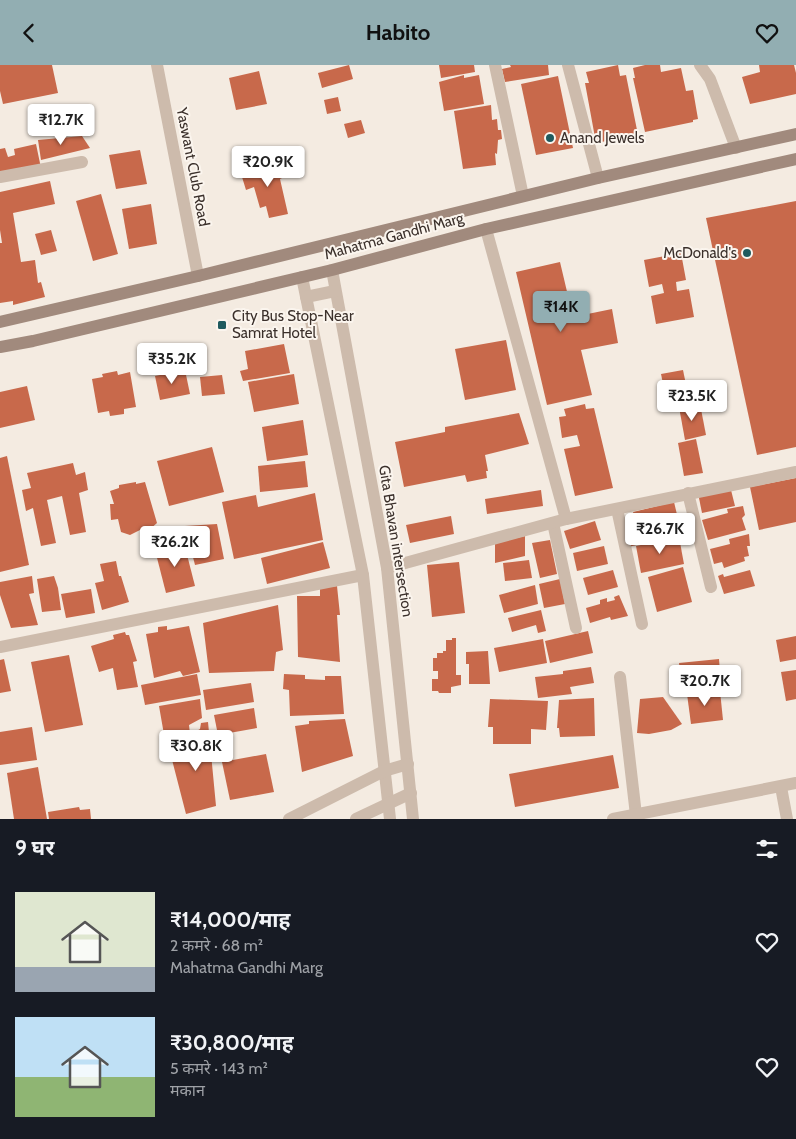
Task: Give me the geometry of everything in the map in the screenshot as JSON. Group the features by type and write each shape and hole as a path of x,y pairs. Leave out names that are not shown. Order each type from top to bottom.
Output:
{"main road":[{"name":"Mahatma Gandhi Marg","path":"0,322 198,276 598,178 796,134"},
{"name":"Mahatma Gandhi Marg","path":"0,347 33,341 332,270 486,229 796,159"}],"street":[{"name":"Yaswant Club Road","path":"157,65 198,276"},
{"path":"495,65 523,197"},
{"path":"568,65 598,178"},
{"path":"700,65 710,79 736,147"},
{"path":"0,177 82,162"},
{"path":"486,229 566,519"},
{"name":"Gita Bhavan intersection","path":"332,270 387,568 413,819"},
{"path":"302,277 363,575 390,819"},
{"path":"306,297 336,291"},
{"path":"387,568 566,519 796,472"},
{"path":"688,493 712,587"},
{"path":"617,509 642,624"},
{"path":"553,523 576,628"},
{"path":"0,647 363,575"},
{"path":"620,677 636,815"},
{"path":"289,819 384,771 408,764"},
{"path":"613,819 636,815 673,814 796,783"},
{"path":"781,787 787,819"},
{"path":"356,819 411,793"}],"building":[{"path":"0,65 52,65 58,93 3,104 0,91"},
{"path":"349,65 353,79 322,88 318,73"},
{"path":"439,65 474,65 475,72 441,78"},
{"path":"510,65 548,65 549,75 505,82 502,69 511,67"},
{"path":"618,65 620,76 626,75 638,135 596,143 585,83 589,83 586,72"},
{"path":"645,65 660,65 661,72 681,68 686,91 693,90 698,119 693,120 693,122 645,132 633,78 635,78 633,68"},
{"path":"759,65 794,65 796,94 750,104 742,77 760,72"},
{"path":"259,71 267,104 236,110 229,78"},
{"path":"464,75 464,78 479,75 484,104 444,111 439,82"},
{"path":"558,76 573,148 536,155 521,84"},
{"path":"338,97 341,111 327,114 324,100"},
{"path":"491,105 492,120 497,119 498,130 501,130 502,139 498,140 497,154 495,153 496,165 463,169 454,111"},
{"path":"361,120 365,133 348,138 344,124"},
{"path":"82,136 90,148 41,160 38,140"},
{"path":"36,144 41,168 0,176 0,149 5,148 8,157 15,155 14,149"},
{"path":"140,150 147,184 116,189 109,155"},
{"path":"276,161 282,178 280,179 288,214 269,218 266,206 260,208 254,187 246,190 242,177 258,170 257,165"},
{"path":"50,181 55,204 13,213 21,262 35,260 38,283 41,282 45,297 13,305 13,301 0,303 0,243 2,243 0,192"},
{"path":"101,194 118,254 93,261 76,201"},
{"path":"796,201 796,447 757,455 706,218"},
{"path":"151,204 157,244 129,249 122,209"},
{"path":"51,230 57,251 41,255 35,234"},
{"path":"681,253 686,280 676,282 677,291 689,289 694,317 656,324 651,296 664,293 662,284 649,287 644,260"},
{"path":"560,262 573,317 612,309 618,343 581,350 592,395 547,405 516,272"},
{"path":"506,340 516,390 465,400 455,349"},
{"path":"284,344 290,373 243,381 240,371 248,369 245,351"},
{"path":"185,370 190,394 160,400 155,376"},
{"path":"683,370 690,404 668,408 661,374"},
{"path":"117,371 118,375 130,372 136,407 124,409 124,414 110,416 109,411 98,413 92,379 103,377 102,374"},
{"path":"294,374 299,404 254,412 248,382"},
{"path":"222,375 225,394 202,396 200,377"},
{"path":"27,386 35,420 0,428 0,392"},
{"path":"585,404 586,409 594,408 613,488 575,496 564,449 580,446 577,435 562,438 559,417 566,416 564,409"},
{"path":"700,404 706,435 685,440 679,407"},
{"path":"519,413 529,444 485,455 488,471 486,471 487,478 467,482 465,475 404,487 395,442 445,432 445,427"},
{"path":"303,420 308,455 267,461 262,427"},
{"path":"696,439 703,473 684,476 678,443"},
{"path":"212,447 224,492 169,506 157,461"},
{"path":"7,456 29,565 0,572 0,458"},
{"path":"305,461 308,487 260,492 258,466"},
{"path":"73,463 76,475 85,472 88,490 79,493 86,532 70,535 62,496 47,500 56,543 41,546 33,508 26,511 22,490 31,488 27,473"},
{"path":"796,478 796,522 759,530 750,487"},
{"path":"136,482 136,484 145,482 157,523 149,530 140,530 130,535 121,532 118,519 111,520 110,504 114,504 110,491 119,488 119,485"},
{"path":"730,486 735,506 702,513 698,493"},
{"path":"541,490 543,506 487,514 485,499"},
{"path":"315,493 323,540 234,559 222,502 256,495 258,507"},
{"path":"674,502 680,527 643,537 645,543 628,547 627,539 631,538 629,530 638,528 633,512"},
{"path":"743,506 745,515 742,518 746,530 708,540 702,520 728,513 727,509"},
{"path":"451,516 454,534 410,543 406,525"},
{"path":"595,521 601,540 570,549 564,531"},
{"path":"217,524 224,559 195,565 185,526"},
{"path":"749,534 750,546 747,546 749,556 744,557 745,561 724,568 722,562 714,564 710,549 730,544 729,539"},
{"path":"525,536 525,556 495,563 495,543"},
{"path":"679,537 684,564 641,573 636,546"},
{"path":"550,540 557,574 540,578 532,543"},
{"path":"323,542 330,568 267,584 261,558"},
{"path":"184,543 195,586 166,593 155,550"},
{"path":"604,546 608,564 577,571 573,553"},
{"path":"529,560 532,578 505,581 503,563"},
{"path":"116,561 119,576 121,576 129,602 102,610 95,583 104,581 100,564"},
{"path":"459,562 465,613 432,617 427,565"},
{"path":"683,567 692,602 657,612 648,577"},
{"path":"613,570 618,587 588,595 583,578"},
{"path":"750,570 755,586 724,594 718,576 723,574 724,577"},
{"path":"32,576 34,593 29,594 38,625 11,628 0,595 0,582"},
{"path":"54,576 61,610 42,612 37,579"},
{"path":"560,579 565,604 544,608 539,584"},
{"path":"535,585 538,604 504,613 499,595"},
{"path":"337,586 340,615 337,615 340,662 298,657 297,596 320,596 320,588"},
{"path":"91,589 95,613 66,618 61,594"},
{"path":"619,595 628,616 611,620 610,617 590,623 586,608 600,604 600,600 607,598 607,602 615,600 614,597"},
{"path":"278,605 283,650 276,652 274,671 209,673 203,623"},
{"path":"541,610 546,631 538,633 536,625 512,632 508,618"},
{"path":"167,626 167,630 189,626 200,672 183,676 180,671 154,678 146,634 158,632 158,627"},
{"path":"588,631 593,653 550,663 545,641"},
{"path":"125,632 126,635 129,635 137,661 133,662 138,687 117,690 113,668 99,672 91,646 114,639 113,635"},
{"path":"796,636 796,659 780,662 776,640"},
{"path":"452,638 456,638 456,675 461,675 461,685 451,687 451,693 432,691 432,679 438,679 438,671 433,671 433,658 437,658 437,653 446,651 446,640 452,640"},
{"path":"543,639 547,663 499,672 494,648"},
{"path":"488,651 490,684 469,684 469,664 466,664 466,652"},
{"path":"69,655 83,725 45,732 31,662"},
{"path":"4,659 11,691 0,693 0,660"},
{"path":"719,659 721,685 682,689 679,663"},
{"path":"591,667 594,683 570,687 572,694 538,698 535,677 563,674 563,671"},
{"path":"796,670 796,699 786,701 781,672"},
{"path":"197,674 201,695 145,705 141,685"},
{"path":"284,674 305,675 305,679 325,680 325,676 341,676 344,714 290,716 289,690 283,689"},
{"path":"251,683 254,702 206,710 203,690"},
{"path":"720,691 723,720 691,724 687,694"},
{"path":"663,697 682,724 671,730 649,734 637,733 640,699"},
{"path":"594,698 595,736 560,737 559,728 557,728 559,700"},
{"path":"200,699 202,718 189,725 190,734 177,734 176,745 166,746 159,706"},
{"path":"490,699 548,701 546,730 531,729 531,744 493,744 493,727 488,727"},
{"path":"254,708 257,728 218,735 214,715"},
{"path":"345,719 353,756 302,772 295,726 309,724 309,721"},
{"path":"208,722 216,806 186,814 170,752 184,752 183,740 194,740 195,732 200,729 201,723"},
{"path":"32,727 37,760 0,765 0,732"},
{"path":"266,754 274,792 230,800 222,762"},
{"path":"613,755 619,788 515,807 509,774"},
{"path":"38,767 47,819 14,819 7,773"},
{"path":"79,807 80,810 90,809 91,819 49,819 48,812"}],"place":[{"name":"Anand Jewels","path":"550,138"},
{"name":"McDonald's","path":"747,253"},
{"name":"City Bus Stop-Near Samrat Hotel","path":"222,325"}]}
